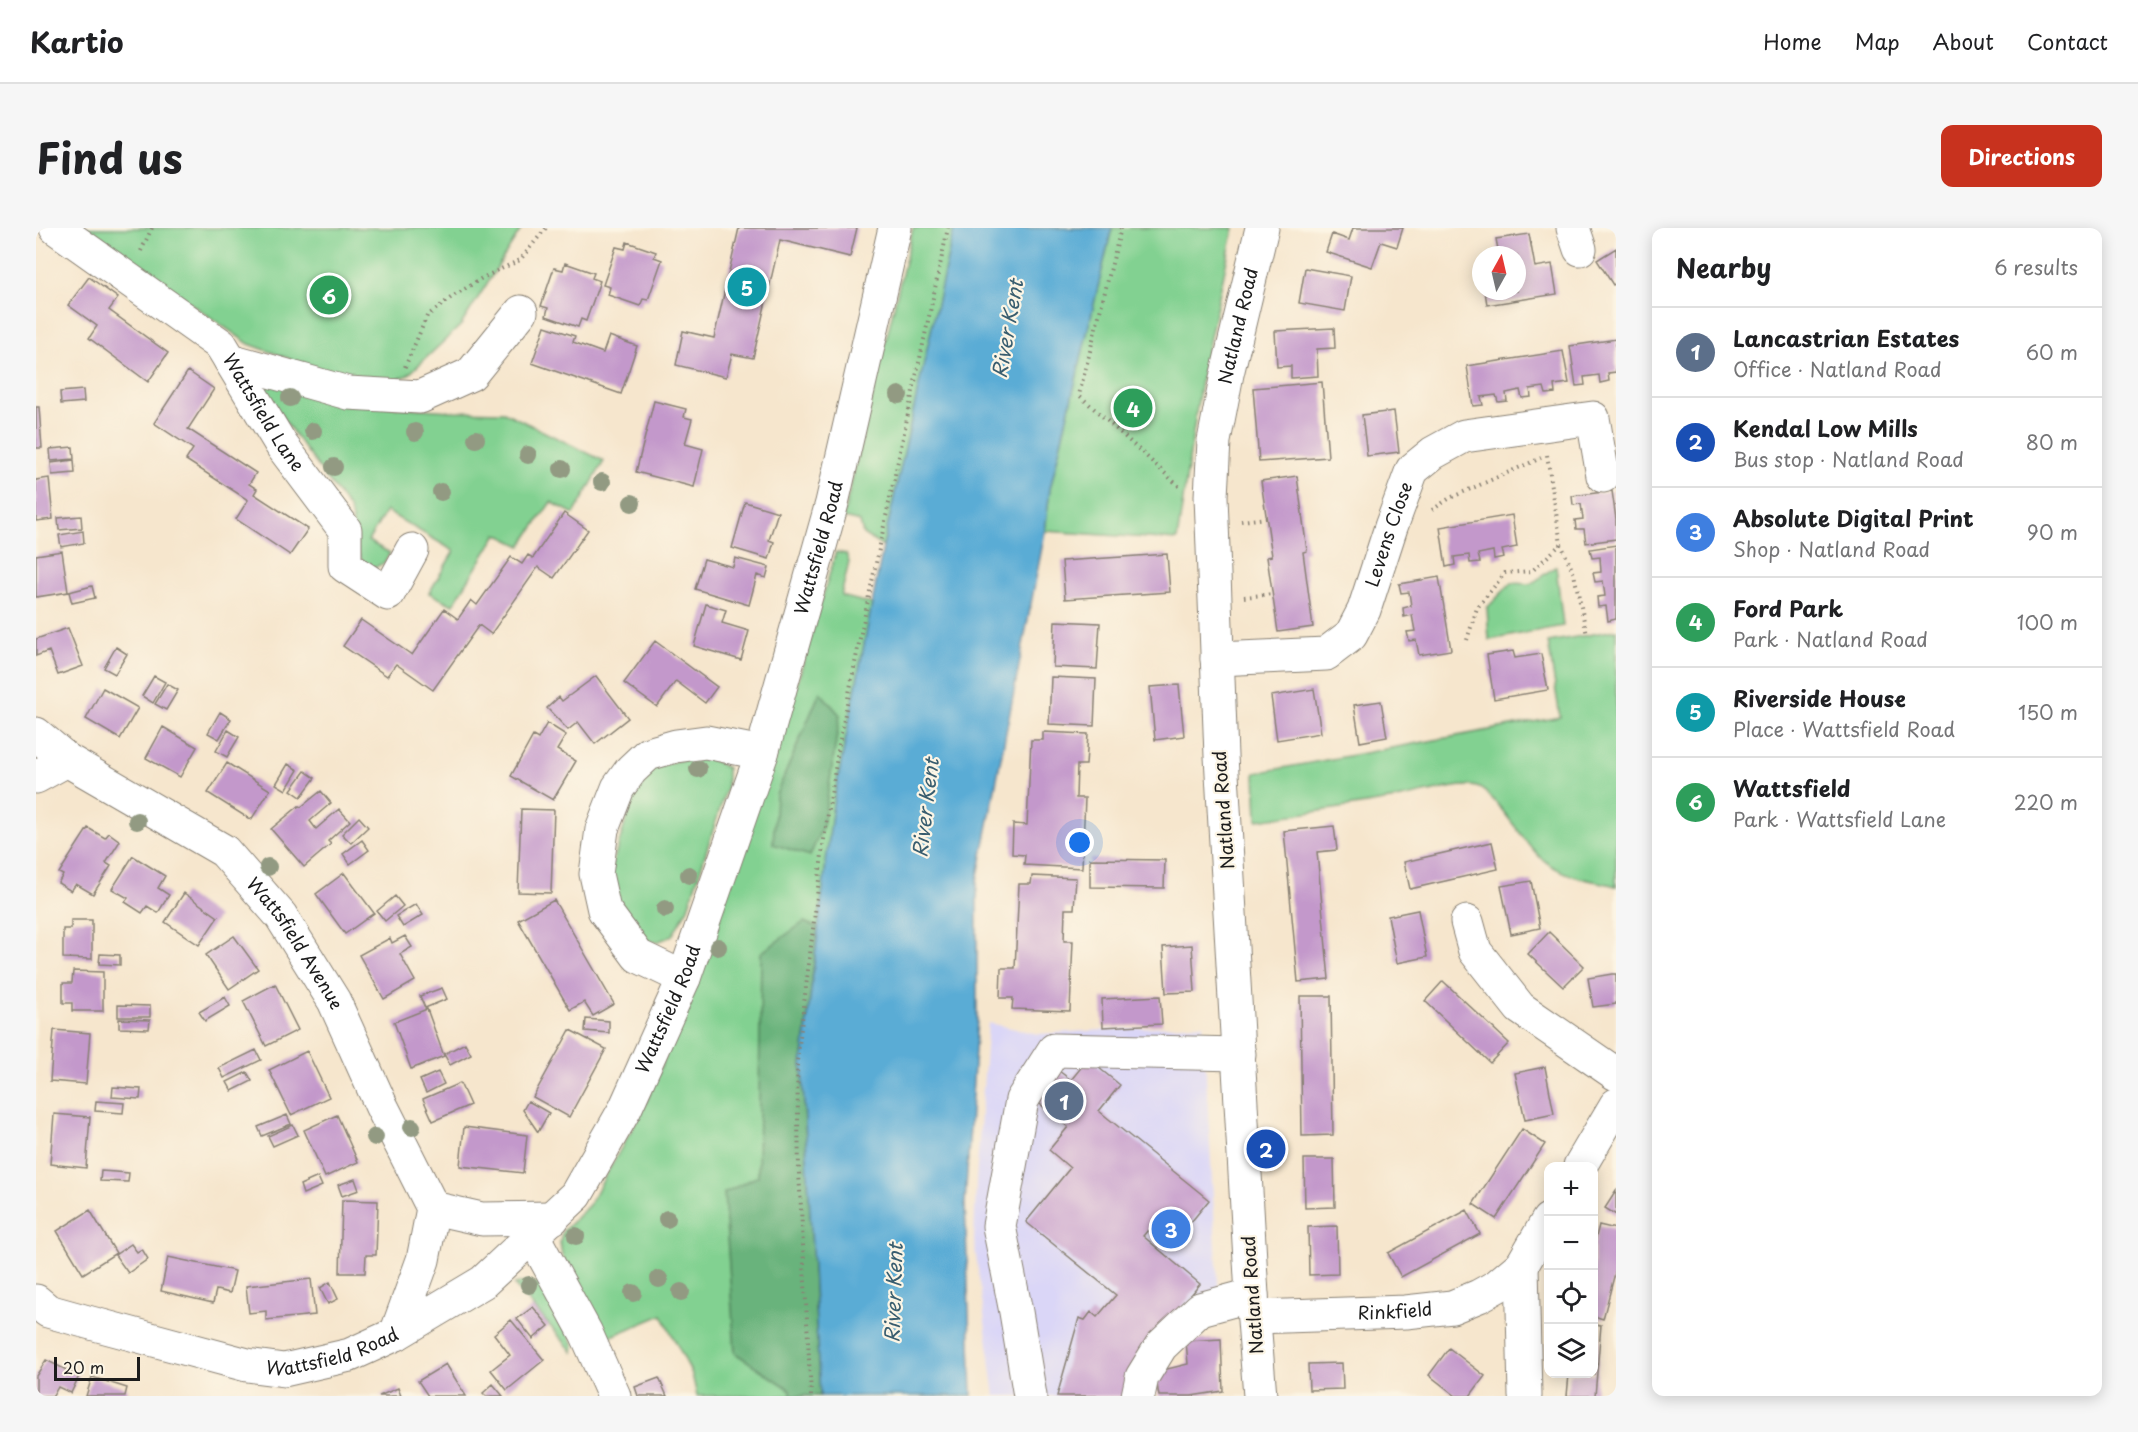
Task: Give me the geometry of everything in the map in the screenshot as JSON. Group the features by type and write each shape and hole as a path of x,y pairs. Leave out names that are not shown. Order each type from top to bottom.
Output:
{"street":[{"name":"Wattsfield Lane","path":"56,228 221,345 282,446 345,530 345,566 388,594 412,550"},
{"name":"Wattsfield Road","path":"36,1301 48,1311 91,1323 247,1365 284,1370 350,1355 396,1334 483,1282 576,1195 625,1109 684,978 762,753 832,503 894,228"},
{"name":"Natland Road","path":"1260,1396 1221,756 1211,496 1214,441 1227,374 1262,228"},
{"path":"230,360 348,393 420,397 471,374 521,312"},
{"name":"Levens Close","path":"1217,659 1326,654 1351,635 1364,610 1413,470 1433,453 1464,436 1545,440 1593,418 1603,476"},
{"name":"Wattsfield Avenue","path":"36,734 67,760 224,851 281,916 334,1001 381,1105 433,1208"},
{"path":"684,978 638,956 604,910 596,874 602,829 618,788 631,770 648,754 676,746 706,742 762,753"},
{"path":"36,777 67,760"},
{"path":"1467,922 1474,951 1520,1008 1616,1074"},
{"path":"1030,1396 999,1226 1022,1100 1054,1050 1239,1054"},
{"path":"1583,1162 1616,1105"},
{"path":"396,1334 423,1260 433,1208 482,1219 543,1227 614,1396"},
{"name":"Rinkfield","path":"1138,1396 1142,1377 1161,1346 1200,1309 1253,1306 1406,1312 1452,1307 1497,1286 1522,1265 1544,1227"},
{"path":"1522,1265 1525,1396"}],"path":[{"path":"392,395 427,316 482,278 520,260 546,228"},
{"path":"811,1396 799,1172 797,1062 823,846 839,744 948,228"},
{"path":"1121,228 1079,395 1184,490 1211,496"},
{"path":"1388,537 1545,440 1561,544 1574,574 1587,635"},
{"path":"1467,640 1477,608 1505,573 1532,571 1561,544"}],"shaded area":[{"path":"988,1023 1038,1034 1203,1024 1220,1317 1185,1331 1146,1396 995,1396 974,1241 976,1181"}],"green space":[{"path":"82,228 522,228 461,325 408,375 383,386 359,384 249,344"},
{"path":"913,228 954,228 883,547 863,534 860,522 843,518"},
{"path":"1112,228 1234,228 1202,374 1177,540 1045,531 1050,489"},
{"path":"265,380 392,407 504,412 604,461 574,514 551,502 521,546 497,534 453,605 429,593 454,551 386,511 368,541 390,553 384,563 374,568 363,563 358,551 350,510 265,394"},
{"path":"836,552 846,554 849,562 841,596 872,604 833,804 802,1066 820,1396 697,1396 692,1374 662,1315 600,1341 562,1255 560,1243 562,1232 589,1205 645,1106 680,1021 788,714"},
{"path":"1556,566 1563,626 1489,640 1487,608 1511,583 1531,584"},
{"path":"1616,630 1616,886 1576,877 1550,865 1534,851 1501,808 1477,787 1451,787 1383,801 1257,820 1255,773 1560,717 1548,642"},
{"path":"820,692 840,715 823,825 810,856 773,844 776,795"},
{"path":"703,754 727,768 727,787 688,908 672,936 657,942 638,940 607,881 642,770"},
{"path":"804,922 818,928 802,1066 820,1396 791,1396 791,1390 735,1353 724,1193 758,1176 761,953"},
{"path":"538,1283 549,1289 574,1345 573,1352 514,1285"}],"water":[{"name":"River Kent","path":"954,228 1112,228 1050,489 1045,532 977,881 977,1020 965,1203 972,1396 820,1396 802,1066 833,804 883,547"}],"building":[{"path":"739,228 857,228 850,257 780,240 753,358 732,354 726,377 676,365 683,331 714,338"},
{"path":"1353,228 1403,228 1397,247 1381,242 1372,267 1326,252 1332,234 1349,240"},
{"path":"1529,234 1535,267 1552,264 1557,294 1526,299 1526,246 1497,246 1496,239"},
{"path":"627,242 656,252 654,257 662,260 648,300 643,299 640,306 608,295 610,287 603,285 616,247 625,249"},
{"path":"1616,248 1616,283 1613,285 1597,260"},
{"path":"565,263 594,273 592,278 600,281 586,321 581,319 578,327 546,316 548,308 541,306 554,268 563,270"},
{"path":"1305,268 1351,276 1345,311 1299,303"},
{"path":"89,277 118,298 109,310 168,353 148,382 89,338 97,326 68,305"},
{"path":"1486,300 1519,300 1487,305"},
{"path":"545,326 575,336 573,342 603,353 609,336 637,346 621,394 532,363"},
{"path":"1334,328 1335,348 1317,349 1318,376 1291,378 1291,366 1277,367 1275,331"},
{"path":"1616,339 1616,372 1608,373 1609,381 1600,383 1599,375 1584,377 1585,385 1576,386 1570,346"},
{"path":"1563,351 1569,383 1554,385 1555,393 1546,394 1544,387 1530,389 1531,397 1522,398 1520,390 1506,393 1507,401 1498,402 1496,395 1481,397 1483,405 1473,406 1467,366"},
{"path":"188,371 214,389 188,429 256,473 249,484 257,489 254,494 308,529 290,555 236,519 248,500 186,460 193,449 154,423"},
{"path":"1322,382 1328,457 1259,462 1253,388"},
{"path":"83,390 84,402 61,404 60,392"},
{"path":"654,401 686,409 684,417 692,419 685,444 703,449 694,487 636,472"},
{"path":"36,407 39,407 42,448 36,448"},
{"path":"1394,411 1399,452 1367,456 1362,415"},
{"path":"73,447 74,459 51,461 50,449"},
{"path":"74,460 75,473 52,475 51,463"},
{"path":"1297,476 1307,551 1303,552 1313,627 1278,632 1267,557 1272,556 1261,481"},
{"path":"49,478 53,519 36,521 36,480"},
{"path":"1612,491 1616,539 1586,543 1584,529 1576,529 1575,520 1583,519 1581,504 1573,505 1572,496"},
{"path":"745,502 778,512 769,540 774,542 769,559 732,548"},
{"path":"564,513 588,530 554,578 538,567 491,634 479,625 433,690 396,664 387,676 343,646 361,620 412,655 444,609 458,619 471,600 477,605 511,557 522,564 528,555 533,558"},
{"path":"1512,515 1517,547 1502,550 1504,557 1494,559 1493,551 1478,554 1480,562 1470,563 1469,555 1454,557 1455,565 1446,567 1440,527"},
{"path":"81,516 82,528 59,530 58,518"},
{"path":"83,531 84,543 61,547 59,535"},
{"path":"1616,545 1616,619 1608,621 1606,606 1598,607 1597,597 1605,596 1603,581 1595,582 1593,573 1601,572 1600,557 1592,558 1590,549"},
{"path":"62,551 68,592 36,597 36,555"},
{"path":"1167,554 1170,592 1065,599 1062,561"},
{"path":"735,558 769,567 766,578 757,575 749,605 695,589 704,559 733,567"},
{"path":"1439,577 1451,650 1419,655 1416,640 1409,641 1407,632 1415,631 1412,615 1404,617 1403,608 1411,606 1409,592 1401,593 1399,584"},
{"path":"92,586 95,598 72,603 69,592"},
{"path":"706,604 726,610 722,623 749,631 741,660 694,646"},
{"path":"1055,621 1100,623 1097,669 1053,667"},
{"path":"68,628 83,666 58,675 49,651 36,656 36,639"},
{"path":"655,641 717,687 705,703 676,681 657,707 624,683"},
{"path":"116,647 127,654 115,674 104,668"},
{"path":"1513,651 1515,658 1541,654 1548,690 1494,699 1487,655"},
{"path":"154,676 165,682 153,703 142,696"},
{"path":"596,676 628,718 595,744 578,722 568,730 547,708 559,697 562,701"},
{"path":"1051,677 1096,679 1094,726 1049,724"},
{"path":"167,684 178,690 166,710 155,704"},
{"path":"1179,685 1184,736 1155,740 1150,687"},
{"path":"103,688 138,708 120,739 86,719"},
{"path":"1314,689 1321,733 1277,740 1271,696"},
{"path":"1381,701 1387,737 1360,742 1354,705"},
{"path":"220,712 231,719 219,739 208,733"},
{"path":"547,723 566,735 557,750 576,761 553,800 511,776 533,736 538,739"},
{"path":"163,727 197,747 180,777 146,758"},
{"path":"228,730 239,737 227,757 216,751"},
{"path":"1043,732 1088,734 1086,765 1077,765 1076,798 1085,798 1082,868 1024,865 1025,855 1012,854 1013,824 1027,825 1031,740 1043,740"},
{"path":"227,763 270,790 251,820 208,793"},
{"path":"288,764 298,770 286,790 276,784"},
{"path":"305,771 315,778 301,797 291,790"},
{"path":"321,791 331,803 310,821 316,829 339,809 350,821 328,841 331,844 304,867 271,829"},
{"path":"521,809 554,810 551,893 518,892"},
{"path":"359,817 368,827 351,843 342,834"},
{"path":"1334,826 1337,850 1317,852 1329,979 1298,982 1284,831"},
{"path":"88,828 105,838 109,833 120,841 106,863 111,866 93,894 76,884 71,891 58,883 63,875 59,873"},
{"path":"362,840 369,850 350,864 343,854"},
{"path":"1492,842 1498,869 1410,889 1404,862"},
{"path":"133,856 165,876 158,888 169,895 158,913 147,906 142,913 125,902 128,898 112,889"},
{"path":"1090,859 1165,860 1164,888 1090,887"},
{"path":"344,873 374,913 345,934 316,894"},
{"path":"1032,876 1076,878 1074,909 1065,909 1064,941 1073,941 1070,1011 1012,1009 1013,998 1000,998 1001,968 1015,968 1019,884 1031,884"},
{"path":"1531,881 1540,928 1511,934 1501,886"},
{"path":"184,893 218,917 199,945 165,922"},
{"path":"395,896 403,906 385,921 377,911"},
{"path":"554,900 614,1004 593,1016 584,1002 570,1010 518,920"},
{"path":"416,904 423,915 403,927 396,916"},
{"path":"1418,910 1427,957 1397,963 1388,916"},
{"path":"71,920 92,920 92,959 63,958 63,929 71,929"},
{"path":"1549,932 1584,966 1563,987 1528,954"},
{"path":"234,936 258,969 229,989 206,955"},
{"path":"405,936 412,947 400,954 415,981 384,999 359,955 390,938 392,943"},
{"path":"1192,945 1195,992 1166,993 1163,947"},
{"path":"100,954 120,955 120,965 99,964"},
{"path":"73,971 103,972 103,1011 72,1011 72,1003 63,1003 63,983 72,983"},
{"path":"1616,974 1616,1004 1593,1007 1588,978"},
{"path":"1443,981 1509,1043 1490,1063 1425,1001"},
{"path":"275,984 298,1030 266,1046 243,1001"},
{"path":"442,988 447,999 425,1008 420,996"},
{"path":"1160,996 1162,1024 1103,1027 1102,999"},
{"path":"1300,996 1331,996 1333,1135 1302,1136"},
{"path":"225,997 230,1006 205,1021 199,1012"},
{"path":"118,1005 150,1006 150,1017 118,1017"},
{"path":"427,1009 444,1056 411,1069 394,1022"},
{"path":"119,1019 150,1020 149,1029 119,1028"},
{"path":"586,1019 609,1021 609,1033 585,1031"},
{"path":"54,1030 90,1033 86,1084 50,1081"},
{"path":"570,1030 606,1049 569,1117 533,1097"},
{"path":"465,1043 471,1054 450,1065 444,1054"},
{"path":"256,1050 261,1060 224,1078 219,1068"},
{"path":"307,1051 329,1097 291,1115 269,1070"},
{"path":"1088,1059 1120,1085 1099,1111 1209,1200 1170,1248 1148,1230 1143,1236 1200,1284 1143,1354 1131,1396 1057,1396 1079,1318 1085,1320 1091,1312 1097,1317 1116,1295 1026,1222 1070,1168 1049,1150 1068,1127 1035,1100 1059,1071 1071,1080"},
{"path":"1545,1067 1554,1114 1525,1120 1515,1073"},
{"path":"247,1072 252,1081 232,1091 227,1082"},
{"path":"438,1072 444,1084 426,1093 420,1080"},
{"path":"460,1083 470,1105 433,1121 423,1099"},
{"path":"113,1087 141,1089 140,1099 112,1097"},
{"path":"96,1101 124,1103 123,1113 95,1111"},
{"path":"528,1101 549,1113 538,1132 523,1110"},
{"path":"54,1114 90,1117 86,1168 50,1164"},
{"path":"287,1115 291,1124 262,1136 258,1127"},
{"path":"337,1115 358,1162 325,1177 304,1130"},
{"path":"293,1125 298,1135 273,1146 268,1136"},
{"path":"464,1127 527,1135 523,1173 460,1166"},
{"path":"1522,1129 1545,1144 1496,1219 1473,1204"},
{"path":"1304,1159 1334,1159 1335,1207 1305,1208"},
{"path":"101,1171 129,1173 128,1182 100,1181"},
{"path":"318,1177 322,1186 303,1194 300,1185"},
{"path":"355,1179 359,1190 342,1196 338,1185"},
{"path":"1616,1191 1616,1215 1605,1208"},
{"path":"342,1200 378,1201 376,1255 366,1255 365,1273 340,1273"},
{"path":"90,1210 116,1253 83,1274 57,1231"},
{"path":"1467,1210 1480,1234 1401,1277 1388,1253"},
{"path":"1599,1225 1616,1229 1616,1269 1603,1319 1598,1317"},
{"path":"1337,1226 1338,1274 1309,1275 1308,1227"},
{"path":"131,1244 137,1252 142,1249 148,1259 128,1273 115,1255"},
{"path":"168,1257 235,1271 230,1293 216,1290 213,1303 161,1291"},
{"path":"311,1279 315,1315 266,1320 266,1311 249,1313 246,1286"},
{"path":"330,1282 338,1299 328,1304 320,1288"},
{"path":"533,1307 549,1326 533,1339 517,1319"},
{"path":"511,1320 544,1360 507,1390 491,1370 510,1355 494,1334"},
{"path":"1598,1325 1601,1325 1598,1360"},
{"path":"1221,1339 1223,1391 1191,1396 1159,1396 1155,1372 1188,1364 1186,1341"},
{"path":"1449,1348 1485,1376 1470,1396 1456,1396 1429,1375"},
{"path":"46,1360 79,1376 71,1393 58,1387 53,1396 36,1396 36,1376"},
{"path":"1342,1363 1343,1389 1309,1390 1308,1364"},
{"path":"446,1364 466,1396 428,1396 418,1381"},
{"path":"92,1377 127,1388 125,1396 86,1396"},
{"path":"659,1378 667,1396 638,1396 635,1387"},
{"path":"1569,1378 1597,1378 1595,1396 1567,1396"},
{"path":"493,1384 503,1396 486,1396 483,1393"},
{"path":"398,1388 401,1396 379,1396"}],"place":[{"name":"Riverside House","path":"747,287"},
{"name":"Wattsfield","path":"329,295"},
{"name":"Ford Park","path":"1133,408"},
{"name":"Lancastrian Estates","path":"1064,1101"},
{"name":"Kendal Low Mills","path":"1266,1149"},
{"name":"Absolute Digital Print","path":"1171,1229"}]}
